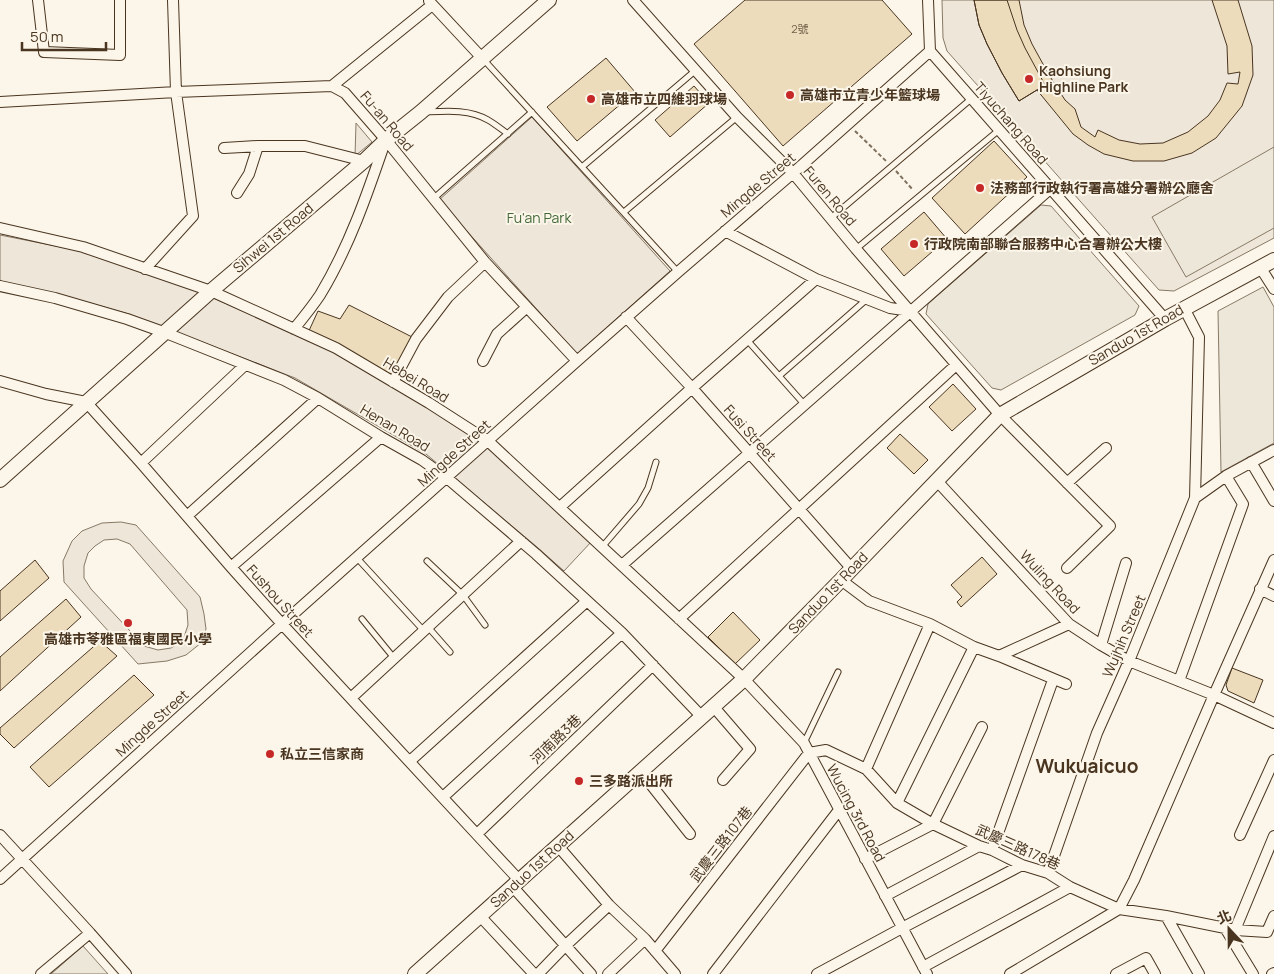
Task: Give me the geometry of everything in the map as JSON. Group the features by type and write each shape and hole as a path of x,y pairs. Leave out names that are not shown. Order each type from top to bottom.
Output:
{"street":[{"path":"38,0 44,52 120,55 120,0"},
{"path":"145,268 194,216 176,92 173,0"},
{"name":"Sihwei 1st Road","path":"0,480 211,291 549,0"},
{"name":"Furen Road","path":"633,0 737,117 793,174 1000,415 1110,526 1067,568"},
{"path":"928,0 930,51"},
{"path":"0,102 176,92 332,86 430,3 482,58"},
{"name":"Tiyuchang Road","path":"930,51 1165,318"},
{"name":"Mingde Street","path":"0,880 282,624 626,317 793,174 930,51"},
{"name":"Fu-an Road","path":"332,86 345,93 386,140 485,262 577,361"},
{"path":"294,329 319,296 342,254 364,205 386,140"},
{"path":"237,194 249,174 258,146"},
{"path":"224,148 304,146 364,161"},
{"path":"622,565 1050,189"},
{"name":"Hebei Road","path":"0,228 83,247 211,291 336,348 393,382 488,441 744,679"},
{"path":"725,231 816,278 890,308 910,311"},
{"name":"Sanduo 1st Road","path":"415,974 744,679 1000,415 1165,318 1274,260"},
{"path":"393,382 416,339 448,297 485,262"},
{"path":"1260,267 1274,289"},
{"path":"560,507 816,278"},
{"name":"Henan Road","path":"0,286 55,298 127,319 284,380 422,460 447,478 587,600 654,665 702,717"},
{"path":"483,361 497,334 527,307"},
{"path":"1184,308 1199,337 1195,498"},
{"name":"Fusi Street","path":"626,317 692,388 852,569"},
{"path":"142,463 245,365"},
{"path":"680,619 956,365"},
{"path":"0,392 5,382 46,394 86,402"},
{"path":"187,516 318,398"},
{"name":"Fushou Street","path":"86,402 142,463 282,624 477,834 565,946 591,974"},
{"path":"231,567 381,437"},
{"path":"1067,483 1106,448"},
{"path":"1195,498 1226,476 1274,450"},
{"path":"1251,462 1274,500"},
{"path":"1179,681 1243,504 1226,476"},
{"name":"Wuling Road","path":"937,480 1069,624 1129,661 1214,695 1274,723"},
{"name":"Wujhih Street","path":"1048,873 1097,733 1129,661 1195,498"},
{"path":"351,698 521,541"},
{"path":"1010,974 1119,908 1134,880 1274,560"},
{"path":"1101,645 1126,563"},
{"path":"841,580 869,601 930,624 974,647 1066,684"},
{"path":"1260,589 1274,596"},
{"path":"410,761 587,600"},
{"path":"866,769 930,624"},
{"path":"999,656 1069,624"},
{"path":"443,797 622,633"},
{"path":"897,803 974,647"},
{"name":"河南路3巷","path":"477,834 654,665"},
{"name":"Wucing 3rd Road","path":"744,679 804,743 925,971"},
{"path":"992,850 1053,680"},
{"path":"713,706 750,749 723,780"},
{"path":"865,859 933,824 982,727"},
{"name":"武慶三路178巷","path":"809,753 826,750 866,769 897,803 933,824 1022,865 1048,873 1070,887 1119,908 1235,930 1267,932 1274,916"},
{"name":"武慶三路107巷","path":"655,951 809,753"},
{"path":"1240,836 1274,760"},
{"path":"640,772 690,834"},
{"path":"713,974 839,810"},
{"path":"0,835 126,974"},
{"path":"1235,930 1273,839"},
{"path":"558,846 609,905 645,939 675,974"},
{"path":"885,896 979,846"},
{"path":"817,974 1022,865"},
{"path":"925,971 1070,887"},
{"path":"480,916 536,974 609,905"},
{"path":"1166,916 1199,974"},
{"path":"1225,928 1253,974"},
{"path":"41,974 90,933"},
{"path":"608,974 645,939"},
{"path":"1116,974 1146,958 1155,974"}],"lane":[{"path":"482,58 678,272"},
{"path":"582,167 696,70"},
{"path":"831,219 971,99"},
{"path":"421,112 466,112 487,119 508,134"},
{"path":"433,199 532,112"},
{"path":"624,212 737,117"},
{"path":"856,249 998,130"},
{"path":"779,376 868,299"},
{"path":"747,340 804,404"},
{"path":"602,547 639,504 648,488 656,462"},
{"path":"357,558 450,652"},
{"path":"427,560 463,595 485,625"},
{"path":"362,619 394,658"},
{"path":"804,743 838,672"}],"path":[{"path":"848,124 892,166 919,196"}],"green space":[{"path":"942,0 1274,0 1274,238 1174,291 1159,290 947,51 943,38"},
{"name":"Fu'an Park","path":"532,117 670,271 577,354 439,200"},
{"path":"356,123 372,142 355,156"},
{"path":"0,235 81,251 202,293 332,351 425,406 481,442 592,541 564,571 426,454 295,378 129,314 57,294 0,281"},
{"path":"121,522 136,525 200,597 206,629 201,643 186,655 167,661 138,664 64,582 63,561 72,541 82,531 102,523","holes":["117,539 130,544 187,610 188,625 183,640 171,648 158,650 144,646 91,589 84,578 84,566 88,553 95,546 104,540"]}],"shaded area":[{"path":"1274,147 1274,228 1186,277 1152,217"},
{"path":"1041,205 1051,206 1139,306 1135,315 1001,390 992,388 926,314 928,304"},
{"path":"1263,287 1274,307 1274,443 1221,472 1218,311"},
{"path":"83,946 108,974 51,974"}],"building":[{"name":"高雄市立青少年籃球場","path":"745,0 882,0 912,34 783,146 694,44"},
{"path":"974,0 1007,0 1025,48 1045,85 1019,101 987,44 979,25"},
{"name":"Kaohsiung Highline Park","path":"974,0 1019,0 1024,25 1049,75 1065,100 1075,109 1081,127 1095,137 1098,130 1119,140 1140,144 1163,143 1188,132 1208,116 1220,100 1227,83 1238,84 1240,72 1228,74 1227,46 1212,0 1238,0 1252,46 1253,75 1242,106 1216,138 1192,153 1164,161 1133,161 1104,154 1073,134 1037,90 1019,101 987,44 979,25"},
{"name":"高雄市立四維羽球場","path":"606,58 635,92 577,141 547,107"},
{"path":"694,86 709,103 670,137 655,120"},
{"name":"法務部行政執行署高雄分署辦公廳舍","path":"994,141 1027,177 965,234 932,198"},
{"name":"行政院南部聯合服務中心合署辦公大樓","path":"924,212 947,239 904,276 881,249"},
{"path":"349,305 416,339 393,382 307,335 318,311 340,319"},
{"path":"953,384 976,409 952,431 929,407"},
{"path":"900,434 928,460 914,474 887,448"},
{"path":"982,557 997,574 961,607 957,602 962,597 951,585"},
{"path":"35,560 49,578 0,621 0,591"},
{"path":"66,599 81,617 0,691 0,657"},
{"path":"733,612 760,640 735,664 708,637"},
{"path":"100,641 117,656 14,748 0,734 0,728"},
{"path":"1232,668 1263,680 1254,703 1228,691 1226,685"},
{"path":"134,675 154,695 49,787 30,767"}],"place":[{"name":"Kaohsiung Highline Park","path":"1029,79"},
{"name":"高雄市立青少年籃球場","path":"790,95"},
{"name":"高雄市立四維羽球場","path":"591,99"},
{"name":"法務部行政執行署高雄分署辦公廳舍","path":"980,188"},
{"name":"行政院南部聯合服務中心合署辦公大樓","path":"914,244"},
{"name":"高雄市苓雅區福東國民小學","path":"128,623"},
{"name":"私立三信家商","path":"270,754"},
{"name":"三多路派出所","path":"579,781"}],"district":[{"name":"Wukuaicuo","path":"1087,766"}]}
